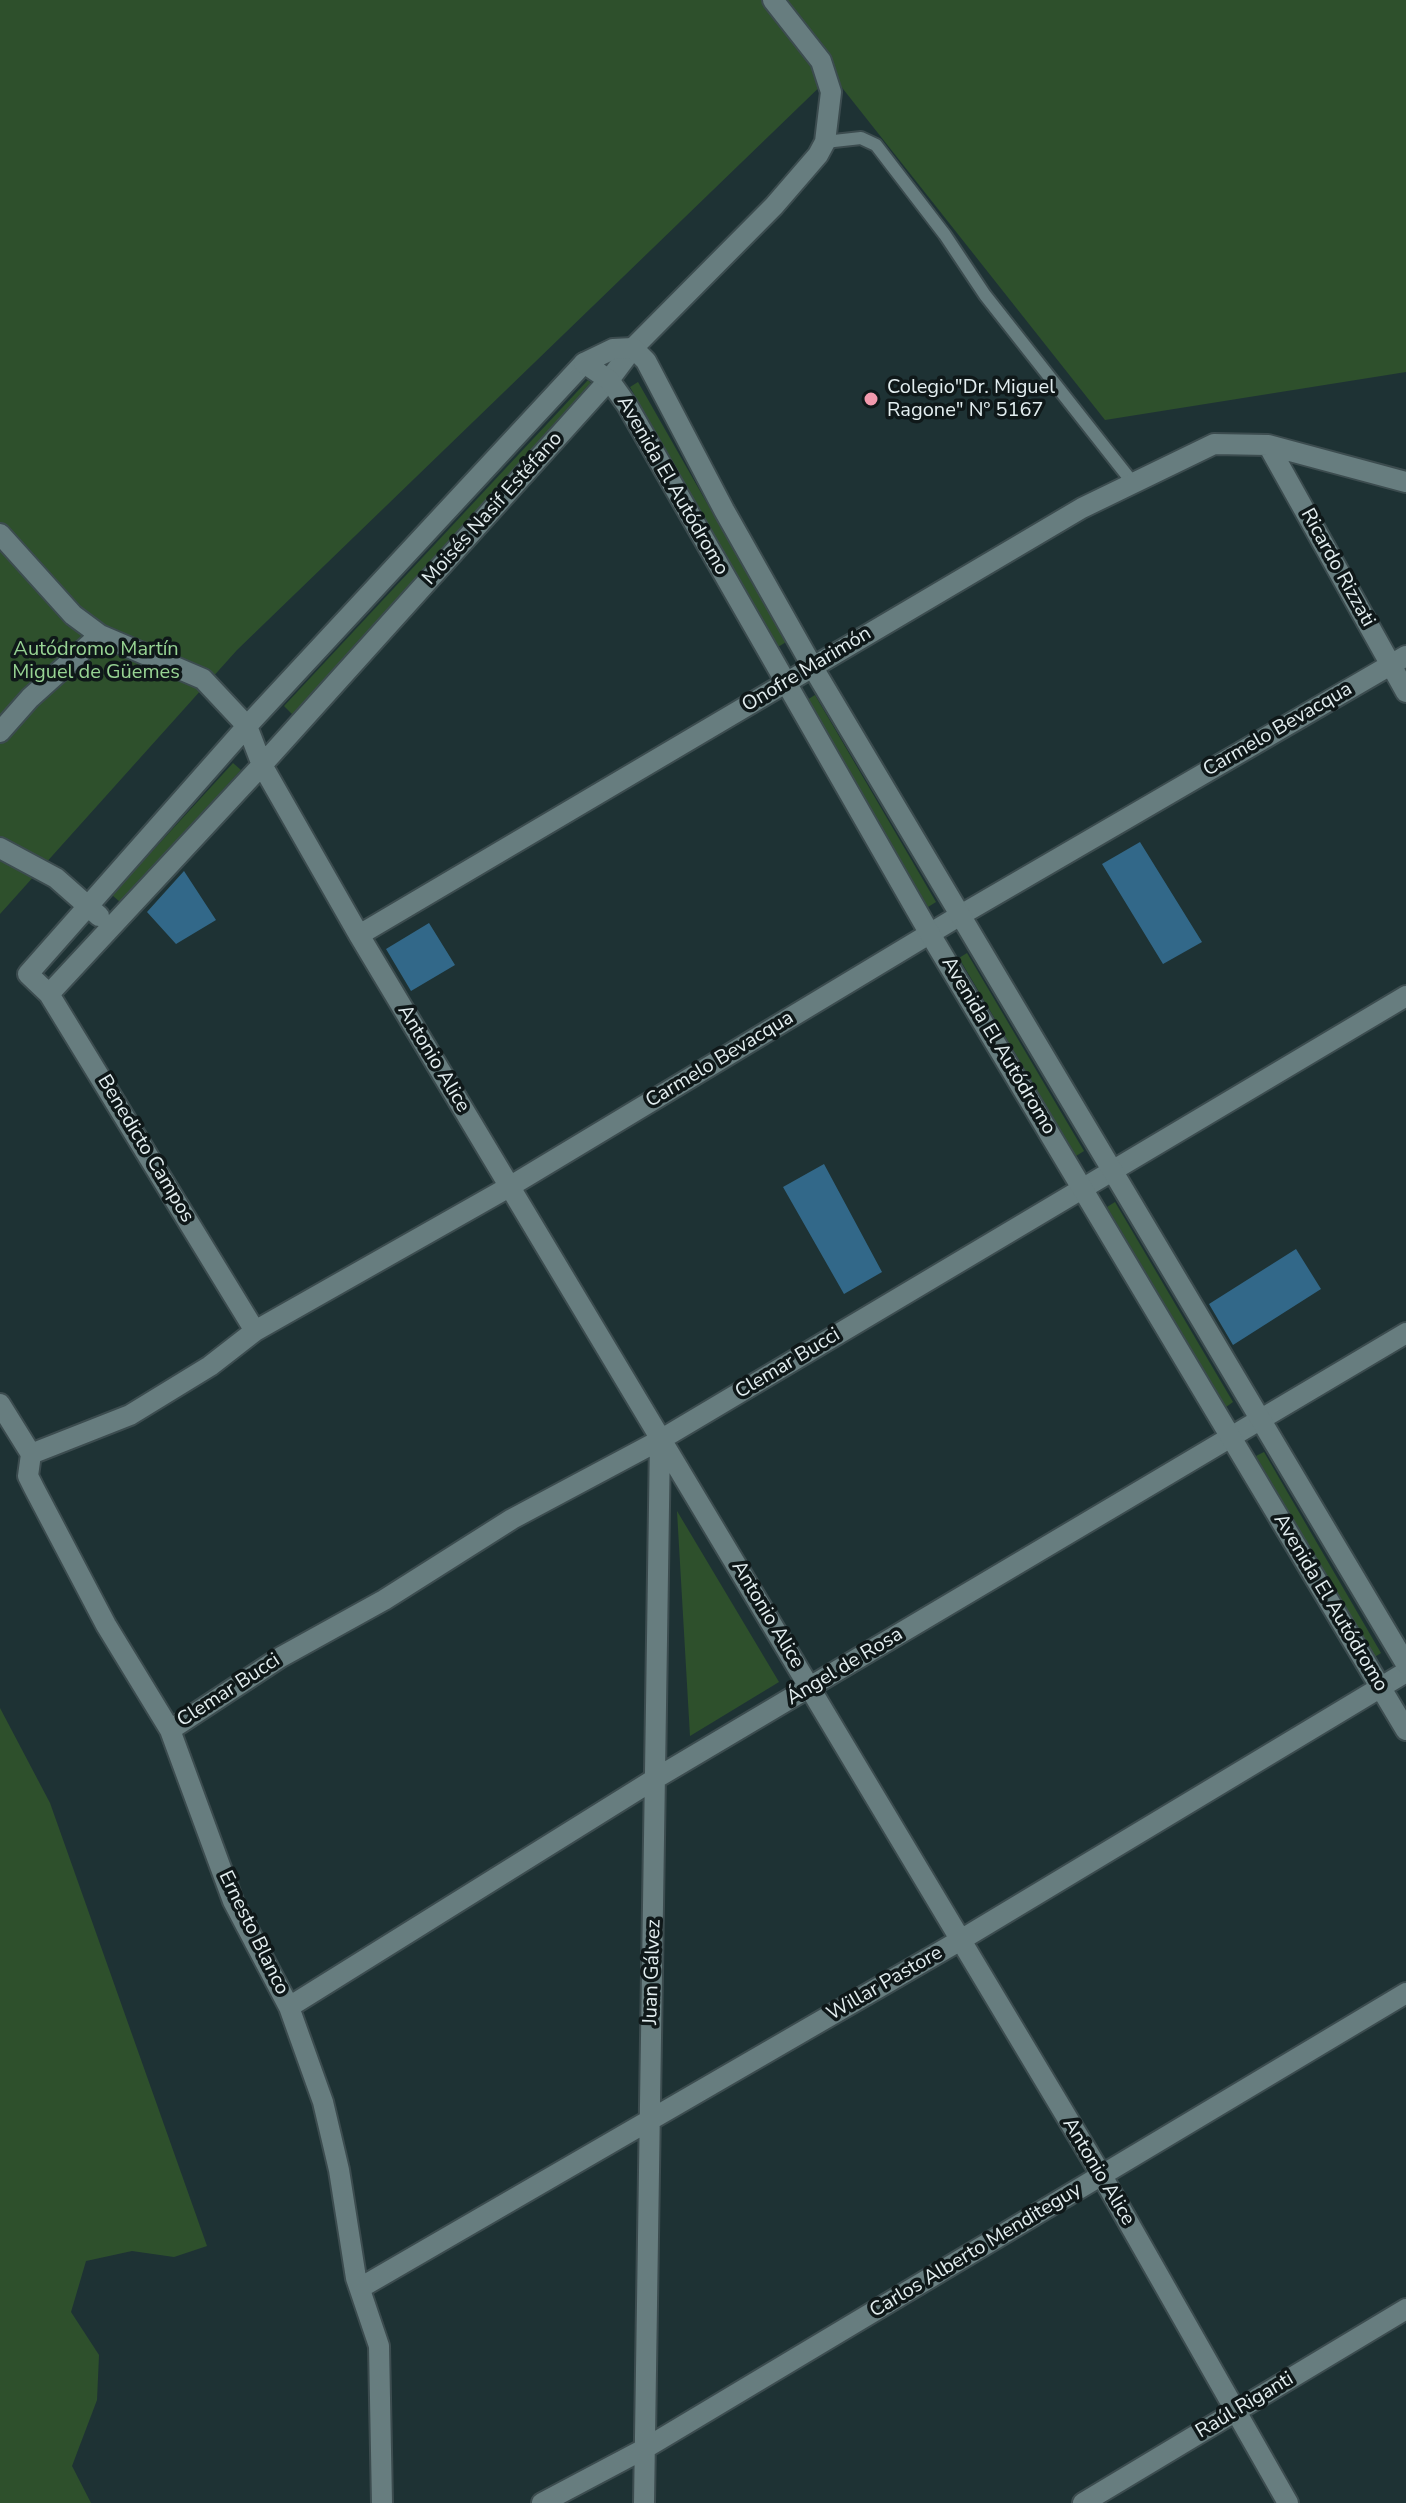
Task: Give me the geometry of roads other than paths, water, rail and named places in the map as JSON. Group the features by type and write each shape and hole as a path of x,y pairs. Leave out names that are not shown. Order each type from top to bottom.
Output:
{"street":[{"path":"773,0 821,61 831,92 825,142"},
{"name":"Moisés Nasif Estéfano","path":"49,994 262,765 609,380 633,348 774,206 825,142"},
{"path":"584,363 613,349 633,348"},
{"name":"Avenida El Autódromo","path":"633,348 646,361 724,510 812,666 1406,1664"},
{"name":"Moisés Nasif Estéfano","path":"28,974 247,726 584,363"},
{"name":"Avenida El Autódromo","path":"584,363 609,380 627,405 930,934 1406,1730"},
{"name":"Onofre Marimón","path":"359,935 1082,508 1214,444 1268,445 1406,482"},
{"name":"Ricardo Rizzati","path":"1268,445 1398,660 1406,692"},
{"path":"0,534 73,615 100,635 203,679 247,726"},
{"path":"0,732 30,698 100,635"},
{"name":"Carmelo Bevacqua","path":"31,1454 130,1415 210,1366 255,1331 509,1187 959,916 1398,660"},
{"name":"Antonio Alice","path":"247,726 262,765 359,935 1102,2176 1288,2503"},
{"path":"0,848 56,878 111,927"},
{"name":"Benedicto Campos","path":"28,974 49,994 255,1331"},
{"name":"Clemar Bucci","path":"170,1730 281,1657 384,1600 501,1526 660,1440 1406,996"},
{"name":"Ángel de Rosa","path":"289,2007 658,1777 1406,1333"},
{"name":"Ernesto Blanco","path":"0,1404 31,1454 28,1476 106,1625 170,1730 233,1901 289,2007 330,2126 360,2288 379,2346 382,2503"},
{"name":"Juan Gálvez","path":"644,2503 658,1777 660,1440"},
{"name":"Willar Pastore","path":"360,2288 959,1941 1406,1672"},
{"name":"Carlos Alberto Menditeguy","path":"542,2503 644,2449 1406,1993"},
{"name":"Raúl Riganti","path":"1083,2503 1406,2309"}],"lane":[{"path":"825,142 861,138 876,145 945,235 985,295 1133,483"}],"place":[{"name":"Colegio\"Dr. Miguel Ragone\" Nº 5167","path":"871,399"}],"park label":[{"name":"Autódromo Martín Miguel de Güemes","path":"96,662"}]}
